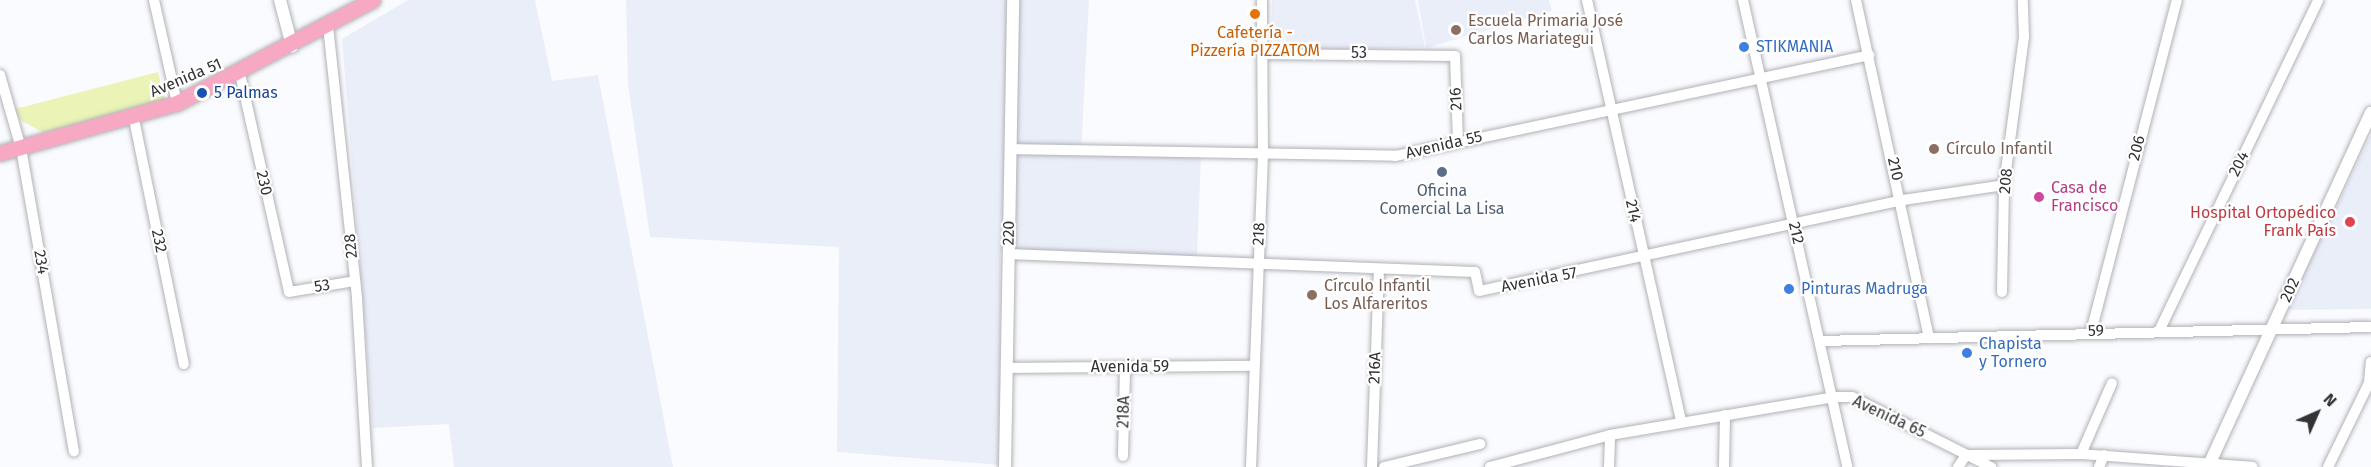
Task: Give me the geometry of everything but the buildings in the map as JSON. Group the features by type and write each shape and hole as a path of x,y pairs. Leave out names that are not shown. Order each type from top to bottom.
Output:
{"main road":[{"name":"Avenida 51","path":"0,153 134,119 177,104 240,74 372,0"}],"street":[{"path":"154,0 177,104"},
{"path":"280,0 292,46"},
{"name":"220","path":"1005,467 1013,0"},
{"name":"218","path":"1251,467 1253,366 1263,157 1262,0"},
{"name":"214","path":"1587,0 1681,422"},
{"name":"212","path":"1743,0 1759,78 1834,397 1847,467"},
{"name":"210","path":"1856,0 1903,200 1929,338"},
{"name":"208","path":"2002,292 2004,185 2024,37 2023,0"},
{"name":"206","path":"2091,332 2177,0"},
{"name":"204","path":"2160,329 2318,0"},
{"name":"228","path":"328,26 355,281 367,467"},
{"name":"53","path":"1263,54 1455,56"},
{"name":"Avenida 55","path":"1011,148 1263,157 1395,156 1609,106 1869,55"},
{"name":"216","path":"1455,56 1458,142"},
{"name":"230","path":"240,74 289,292"},
{"name":"234","path":"0,75 21,148 74,451"},
{"name":"202","path":"2209,465 2371,113"},
{"name":"232","path":"134,119 184,364"},
{"name":"Avenida 57","path":"1008,254 1475,272 1479,291 1644,259 1903,200 2004,185"},
{"name":"216A","path":"1372,467 1379,269"},
{"name":"53","path":"289,292 355,281"},
{"name":"59","path":"1821,341 2160,329 2371,327"},
{"path":"2328,467 2369,382 2371,362"},
{"name":"Avenida 59","path":"1007,368 1253,366"},
{"name":"218A","path":"1123,456 1125,367"},
{"path":"2081,454 2112,383"},
{"name":"Avenida 65","path":"1490,466 1610,435 1834,397 1852,397 1966,455 2081,454 2253,467"},
{"path":"1724,467 1725,416"},
{"path":"1609,467 1610,435"},
{"path":"1384,467 1480,444"},
{"path":"1958,467 1966,455 1991,467"},
{"path":"2099,467 2104,455"}],"shaded area":[{"path":"408,0 535,0 552,81 598,75 673,467 454,467 449,424 373,428 342,39"},
{"path":"626,0 1089,0 1081,152 1201,156 1197,256 1000,251 1001,465 837,452 839,247 650,237 628,84"},
{"path":"1272,0 1415,0 1425,47 1271,51"},
{"name":"Escuela Primaria José Carlos Mariategui","path":"1418,0 1549,0 1552,11 1426,48"},
{"name":"Hospital Ortopédico Frank País","path":"2371,135 2371,309 2287,310"}],"green space":[{"path":"158,72 165,102 44,133 20,120 15,109"}],"place":[{"name":"Cafetería - Pizzería PIZZATOM","path":"1255,14"},
{"name":"Escuela Primaria José Carlos Mariategui","path":"1456,30"},
{"name":"STIKMANIA","path":"1744,47"},
{"name":"5 Palmas","path":"202,93"},
{"name":"Círculo Infantil","path":"1934,149"},
{"name":"Oficina Comercial La Lisa","path":"1442,172"},
{"name":"Casa de Francisco","path":"2039,197"},
{"name":"Hospital Ortopédico Frank País","path":"2350,222"},
{"name":"Pinturas Madruga","path":"1789,289"},
{"name":"Círculo Infantil Los Alfareritos","path":"1312,295"},
{"name":"Chapista y Tornero","path":"1967,353"}]}
